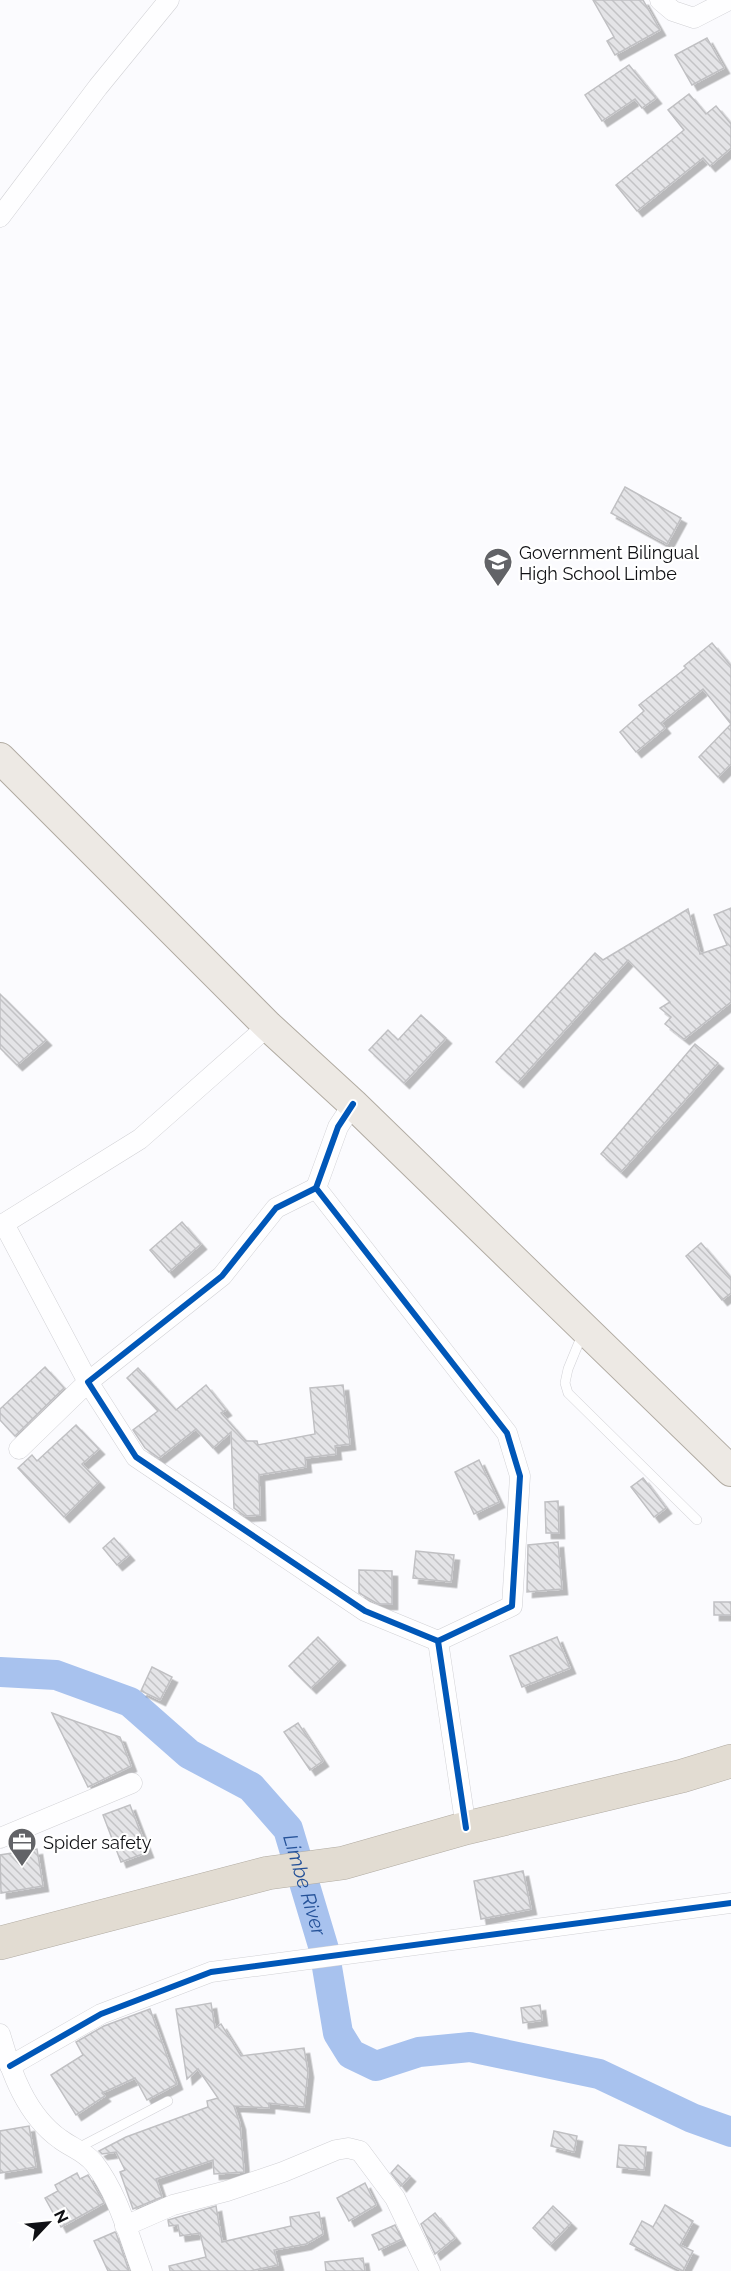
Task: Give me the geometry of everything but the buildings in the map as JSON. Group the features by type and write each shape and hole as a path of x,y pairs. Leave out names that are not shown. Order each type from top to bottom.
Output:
{"highway":[{"path":"0,1943 268,1873 343,1863 466,1828 682,1776 731,1761"}],"main road":[{"path":"0,758 268,1026 353,1104 731,1471"}],"street":[{"path":"0,217 98,87 169,0"},
{"path":"660,0 673,11 694,18 729,0"},
{"path":"268,1026 140,1139 2,1225 88,1382 136,1456 365,1611 438,1641 512,1606 520,1476 507,1433 316,1188"},
{"path":"19,1449 88,1382 222,1276 276,1208 316,1188 339,1127 353,1104"},
{"path":"438,1641 466,1828"},
{"path":"0,1838 132,1783"},
{"path":"10,2066 101,2014 211,1972 731,1903"},
{"path":"0,2034 10,2066 26,2103 61,2140 78,2148 93,2161 111,2189 142,2271"},
{"path":"125,2226 173,2205 227,2192 336,2150 348,2148 360,2151 368,2159 395,2198 430,2271"}],"lane":[{"path":"584,1330 568,1369 565,1383 568,1393 697,1520"},
{"path":"78,2148 168,2101"}],"waterway":[{"name":"Limbe River","path":"0,1672 56,1675 130,1702 189,1754 251,1787 288,1829 324,1949 338,2033 351,2054 376,2066 419,2052 470,2047 599,2074 692,2118 731,2132"}],"cycle path":[{"path":"353,1104 338,1127 316,1188 507,1433 520,1476 512,1606 438,1641 466,1828"},
{"path":"316,1188 276,1208 222,1276 88,1382 136,1457 365,1611 438,1641"},
{"path":"10,2066 101,2014 211,1972 731,1903"}],"place":[{"name":"Government Bilingual High School Limbe","path":"498,588"},
{"name":"Spider safety","path":"22,1868"}]}
